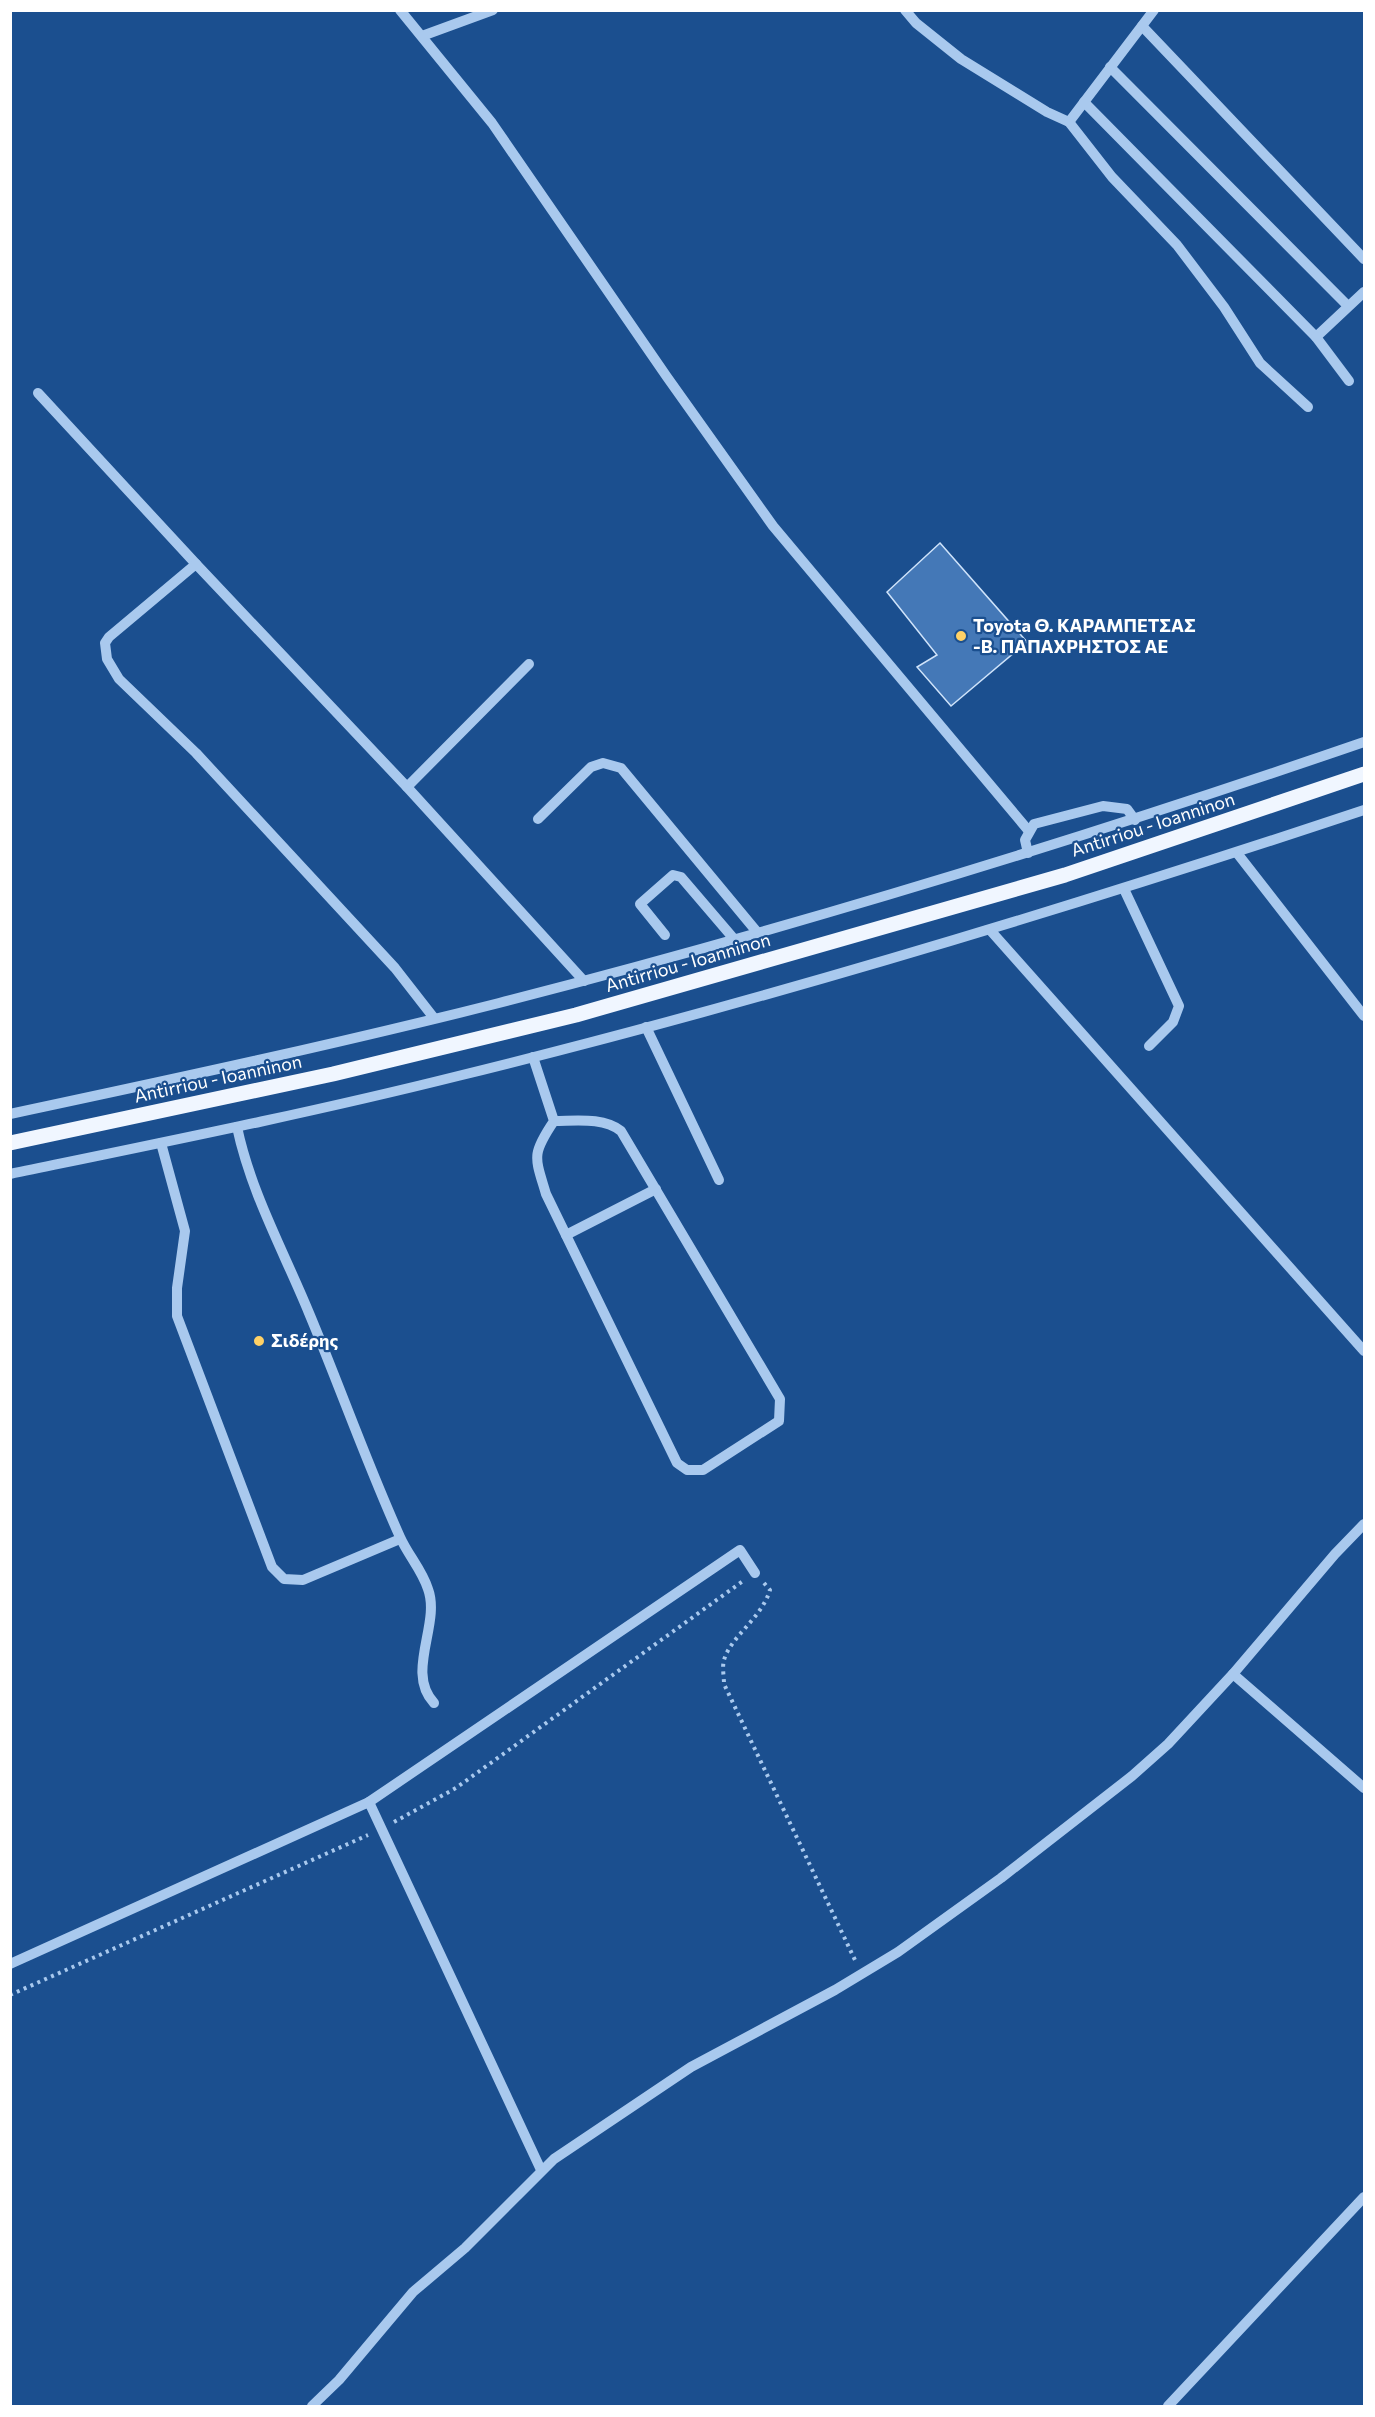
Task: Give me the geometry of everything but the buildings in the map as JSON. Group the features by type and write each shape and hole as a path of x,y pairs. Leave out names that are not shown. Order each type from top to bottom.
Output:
{"main road":[{"name":"Antirriou - Ioanninon","path":"10,1143 322,1077 576,1015 1054,878 1365,774"}],"street":[{"path":"400,10 492,123 773,526 1028,830"},
{"path":"422,36 493,10"},
{"path":"905,10 916,23 961,59 1047,112 1069,122 1112,177 1177,245 1224,307 1260,363 1308,407"},
{"path":"1069,122 1154,10"},
{"path":"1142,26 1365,260"},
{"path":"1110,67 1347,305"},
{"path":"1084,102 1316,337 1349,381"},
{"path":"1316,337 1347,305 1365,292"},
{"path":"38,393 407,787 584,981"},
{"path":"196,564 109,637 105,643 109,663 119,679 196,753 396,968 434,1018"},
{"path":"407,787 530,664"},
{"path":"10,1114 280,1055 584,981 1028,853 1135,820 1365,742"},
{"path":"538,819 591,767 603,763 621,768 757,932"},
{"path":"1028,853 1025,840 1028,830 1034,825 1103,806 1127,809 1135,820"},
{"path":"10,1174 237,1127 533,1057 646,1027 990,930 1365,810"},
{"path":"1237,852 1365,1016"},
{"path":"665,935 640,904 673,875 681,877 734,939"},
{"path":"1124,889 1179,1006 1173,1022 1149,1046"},
{"path":"990,930 1365,1351"},
{"path":"646,1027 719,1180"},
{"path":"533,1057 554,1121"},
{"path":"554,1121 613,1125 621,1131 780,1399 779,1421 703,1470 687,1470 677,1463 546,1194 536,1159 538,1145 554,1121"},
{"path":"237,1127 245,1165 303,1298 400,1539 429,1590 430,1622 423,1680 427,1695 434,1703"},
{"path":"161,1143 185,1232 177,1288 177,1316 272,1567 284,1579 303,1580 400,1539"},
{"path":"566,1235 656,1190"},
{"path":"312,2406 339,2380 413,2292 472,2241 541,2170 692,2067 862,1974 992,1885 1088,1811 1168,1744 1233,1674 1335,1554 1365,1524"},
{"path":"10,1964 369,1802 740,1550 755,1573"},
{"path":"1233,1674 1365,1788"},
{"path":"369,1802 541,2170"},
{"path":"1168,2406 1365,2197"}],"path":[{"path":"755,1573 770,1590 765,1606 733,1645 724,1661 724,1684 862,1974"}],"place":[{"name":"Toyota Θ. ΚΑΡΑΜΠΕΤΣΑΣ -Β. ΠΑΠΑΧΡΗΣΤΟΣ ΑΕ","path":"961,636"},
{"name":"Σιδέρης","path":"259,1341"}]}
